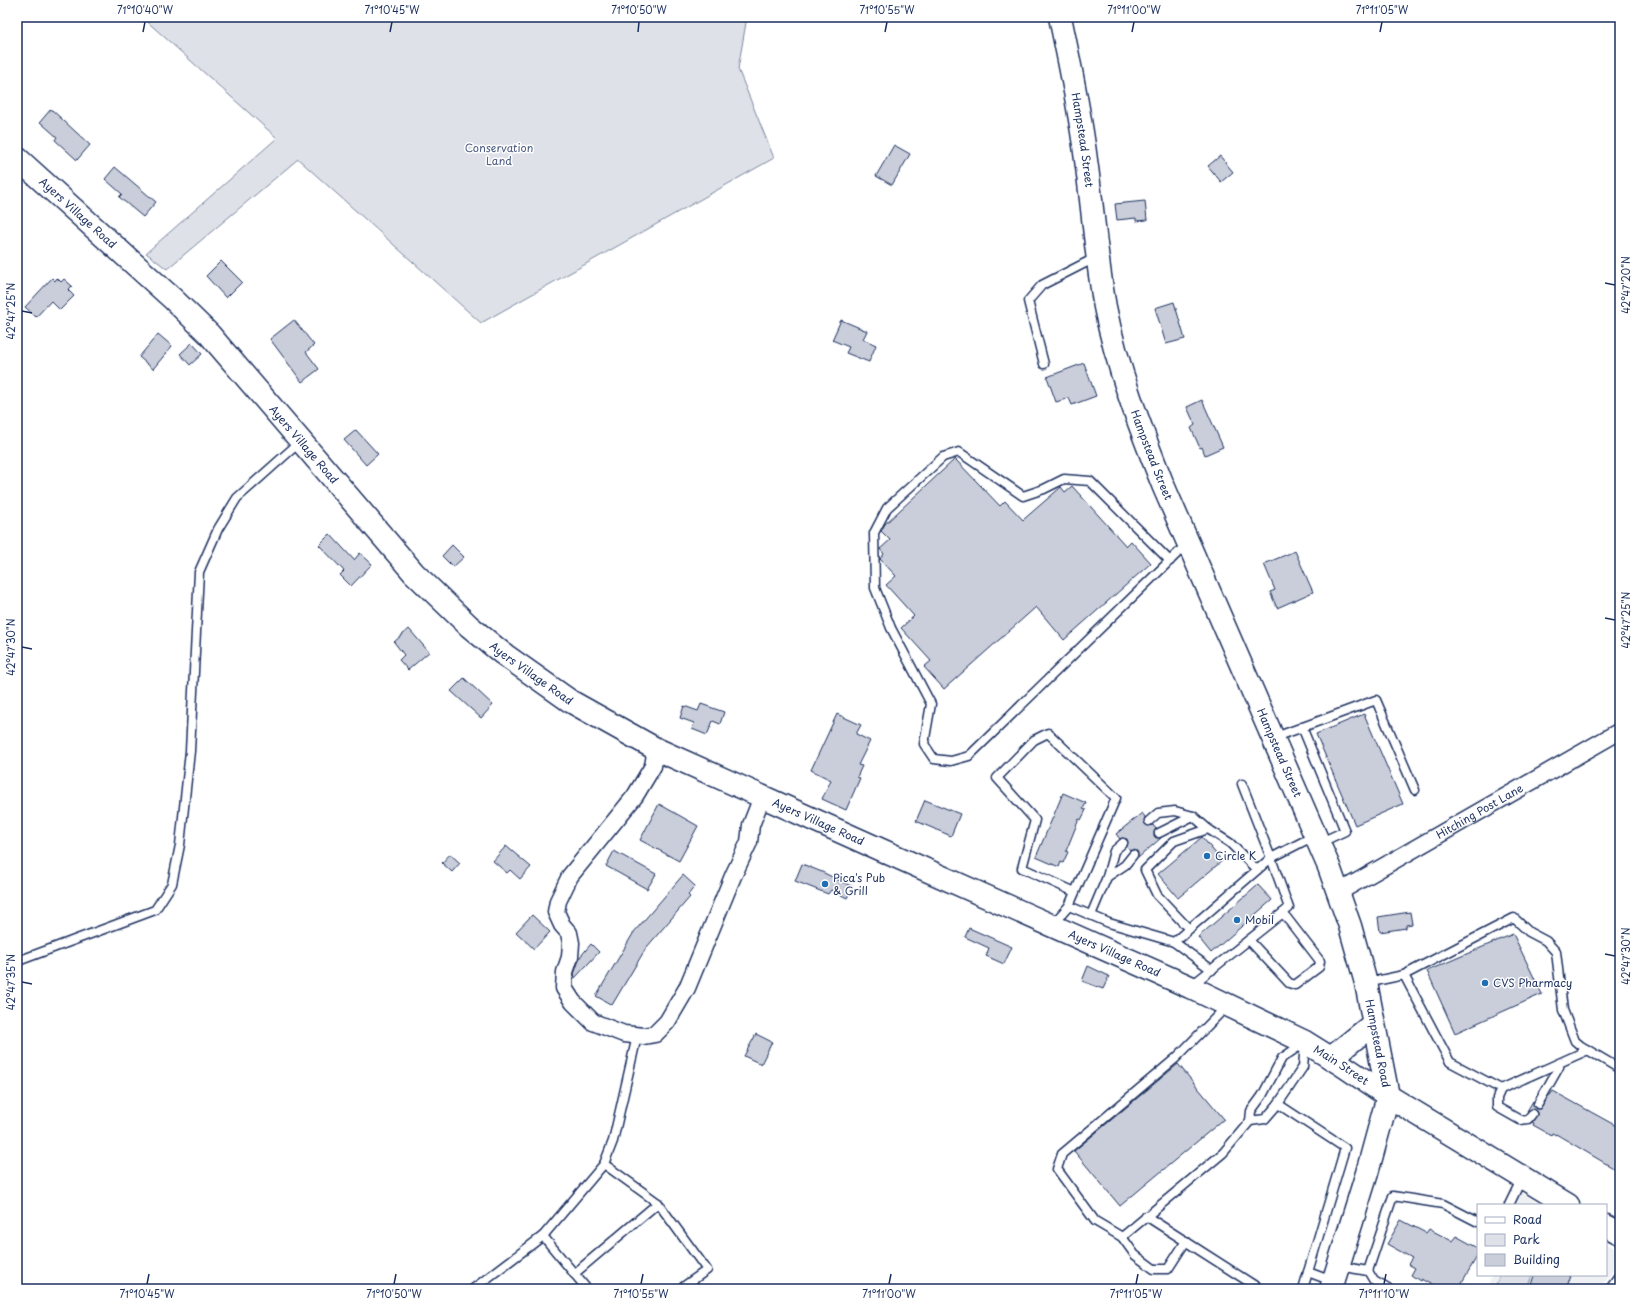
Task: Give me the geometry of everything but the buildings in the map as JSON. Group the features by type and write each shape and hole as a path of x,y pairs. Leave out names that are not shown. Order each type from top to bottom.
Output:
{"main road":[{"name":"Hampstead Street","path":"1060,17 1082,130 1097,256 1111,333 1126,383 1141,430 1188,544 1329,867"},
{"name":"Ayers Village Road","path":"17,158 204,329 414,573 469,626 502,653 570,701 656,748 762,797 1190,987"},
{"name":"Hampstead Road","path":"1329,867 1352,933 1366,983 1388,1096 1367,1173 1334,1279"},
{"name":"Main Street","path":"1190,987 1305,1042 1388,1096 1566,1204"},
{"path":"1331,1058 1373,1024"},
{"path":"1607,1226 1620,1233"}],"street":[{"name":"Hitching Post Lane","path":"1338,892 1620,731"},
{"path":"656,748 653,766 647,778 635,796 570,876 558,900 556,912 562,925 569,933 570,943 570,957 565,972 564,988 573,1002 593,1022 624,1034 637,1036 655,1034 667,1022 687,988 733,876 749,842 751,825 762,797"}],"lane":[{"path":"1044,364 1028,301 1042,285 1097,256"},
{"path":"18,961 155,910 172,884 180,844 190,751 199,572 218,529 237,498 301,440"},
{"path":"1170,561 1090,481 1064,479 1044,489 1023,496 959,452 943,457 887,508 874,533 875,588 890,628 931,704 924,744 934,759 951,761 969,756 1188,544"},
{"path":"1272,738 1376,700 1415,790"},
{"path":"1174,942 1271,858 1345,831 1302,727"},
{"path":"1051,926 1069,906 1116,798 1048,733 1034,740 997,778 1035,820 1022,868 1075,892"},
{"path":"1190,987 1289,908 1242,784"},
{"path":"1149,821 1158,813 1175,811 1193,816 1208,829 1230,842 1257,870"},
{"path":"1159,833 1193,816"},
{"path":"1189,929 1157,895 1145,870 1174,841 1208,829"},
{"path":"1091,915 1107,877 1114,851 1123,843"},
{"path":"1107,877 1125,865 1133,855"},
{"path":"1069,906 1109,923 1174,942 1212,970"},
{"path":"1249,940 1289,983 1295,984 1319,968 1320,962 1283,913"},
{"path":"1366,983 1404,975 1514,918 1529,932 1546,941 1556,952 1564,1010 1575,1041 1620,1069"},
{"path":"1404,975 1450,1062 1501,1089"},
{"path":"1186,1241 1168,1268 1154,1269 1135,1255 1122,1237 1095,1221 1057,1169 1062,1154 1176,1058 1228,1005"},
{"path":"474,1289 543,1236 604,1164 613,1141 637,1036"},
{"path":"1122,1237 1223,1153 1250,1121 1252,1111 1262,1096 1282,1058 1305,1042"},
{"path":"1250,1121 1265,1119 1278,1104 1303,1067 1305,1042"},
{"path":"1532,1114 1528,1119 1520,1120 1497,1107 1497,1098 1501,1089 1588,1050"},
{"path":"1538,1104 1559,1067"},
{"path":"1278,1104 1345,1148 1303,1289"},
{"path":"604,1164 658,1204 707,1270 680,1289"},
{"path":"1509,1204 1522,1178"},
{"path":"1388,1289 1374,1281 1368,1271 1393,1196 1443,1204 1477,1221"},
{"path":"574,1274 658,1204"},
{"path":"1146,1216 1260,1289"},
{"path":"543,1236 587,1289"},
{"path":"1308,1272 1334,1279 1368,1271"},
{"path":"1609,1289 1620,1274"}],"shaded area":[{"path":"1518,1191 1539,1204 1514,1204"},
{"path":"1607,1244 1620,1251 1620,1259 1600,1289 1487,1289 1492,1276 1607,1276"}],"green space":[{"name":"Conservation Land","path":"142,17 747,17 738,69 774,158 481,323 298,159 167,269 146,253 277,138"},
{"path":"1500,1276 1532,1276 1527,1289 1495,1289"}],"place":[{"name":"Circle K","path":"1207,856"},
{"name":"Pica's Pub & Grill","path":"825,884"},
{"name":"Mobil","path":"1237,920"},
{"name":"CVS Pharmacy","path":"1485,983"}]}
